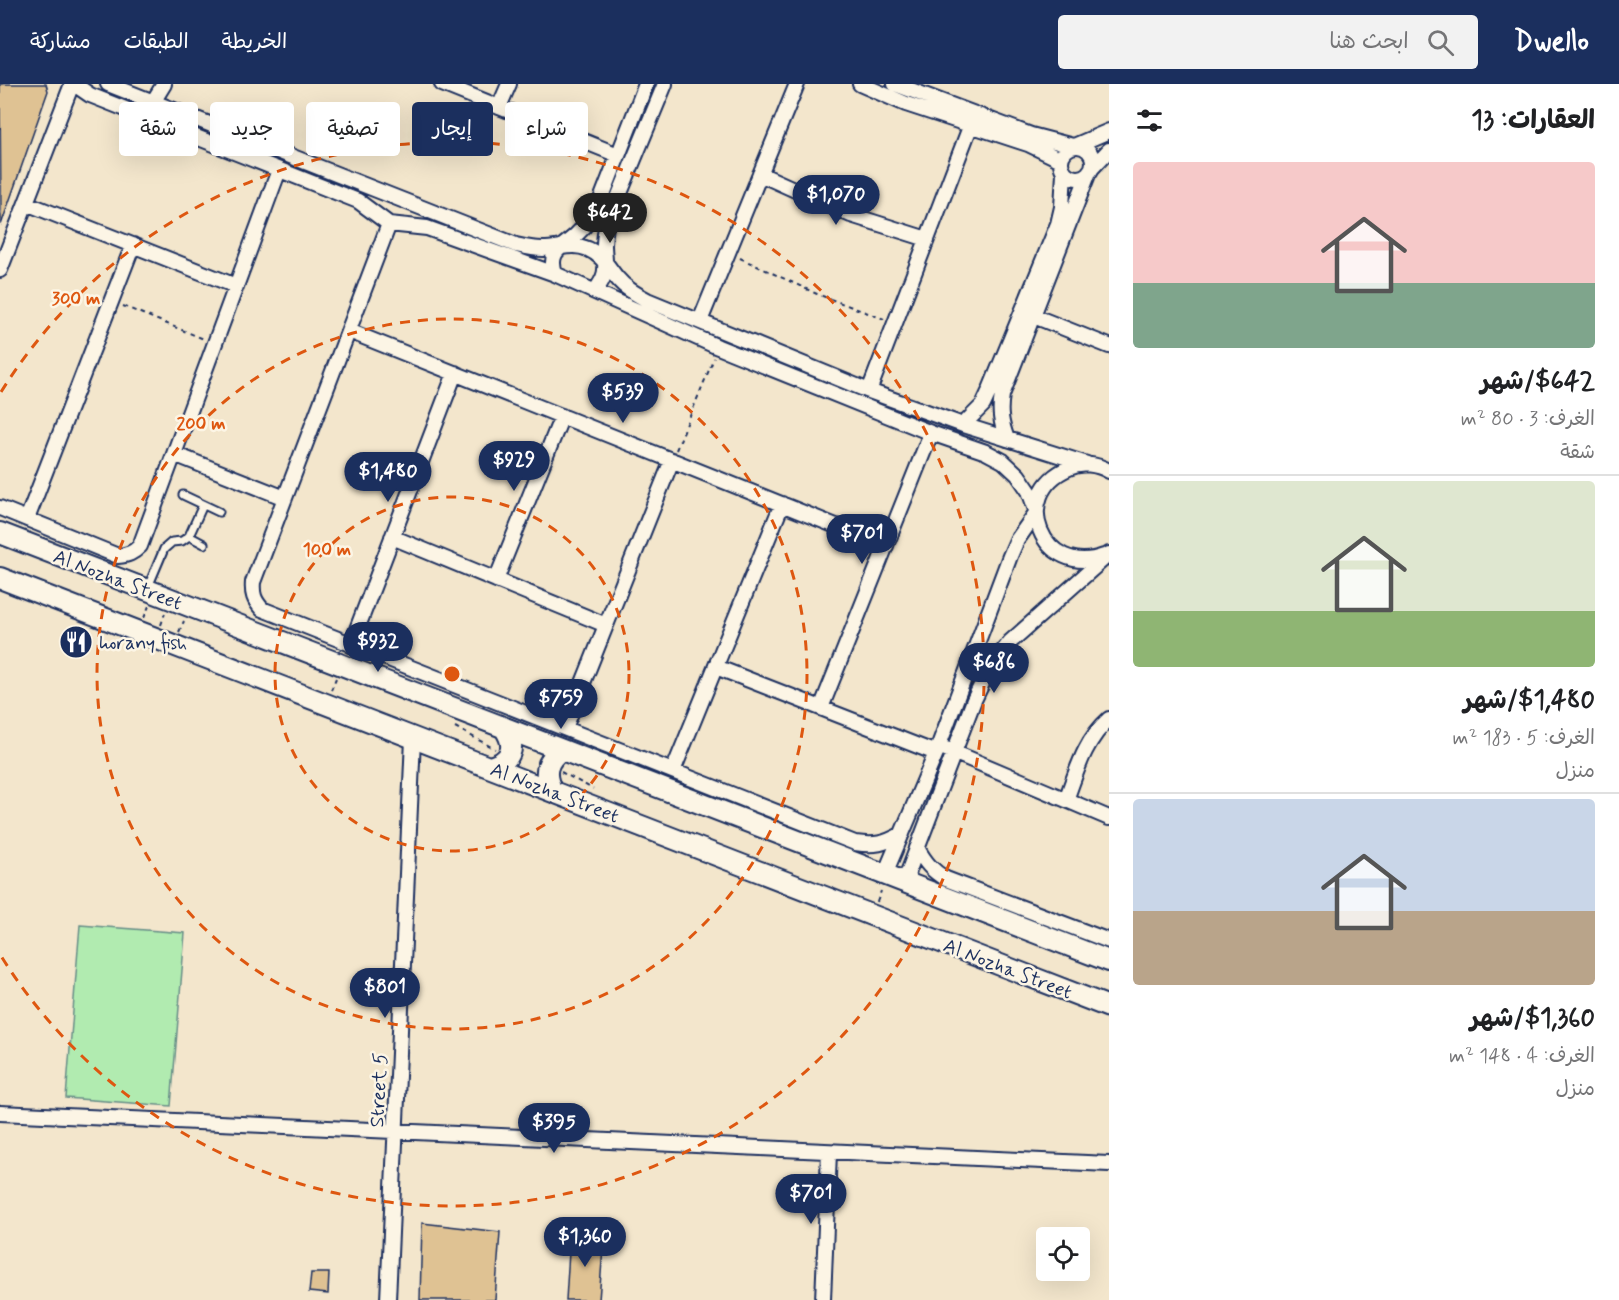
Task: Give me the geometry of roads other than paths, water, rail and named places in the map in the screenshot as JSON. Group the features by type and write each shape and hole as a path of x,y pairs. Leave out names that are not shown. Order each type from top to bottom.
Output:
{"main road":[{"name":"Al Nozha Street","path":"0,533 505,729 560,759 892,879 1109,962"},
{"name":"Al Nozha Street","path":"0,578 413,739 492,760 552,790 1109,1007"},
{"path":"492,760 500,764 508,757 511,748 510,738 505,729"},
{"path":"552,790 547,782 548,764 553,756 560,759"}],"street":[{"path":"0,270 73,84 90,95 358,201 389,224 427,228 555,274 718,347 931,433 986,452 1003,462 1018,475 1029,491 1039,530 1048,544 1061,554 1076,560 1093,560 1109,554"},
{"path":"108,84 153,102 164,84"},
{"path":"442,84 618,155"},
{"path":"499,107 508,84"},
{"path":"555,274 552,265 554,255 560,247 577,235 590,220 600,202 646,84"},
{"path":"595,291 605,274 607,264 604,246 606,227 665,84"},
{"path":"700,321 797,84"},
{"path":"860,84 906,104 1087,149 1091,155 1090,170 1028,314 983,405 963,425"},
{"path":"895,84 1028,144 1063,166 1077,178 1090,170 1109,150"},
{"path":"198,120 516,245 538,249 573,245 586,248 598,254 617,279 631,291 700,321 869,391 963,425 1109,471"},
{"path":"869,391 973,120"},
{"path":"1007,439 1001,425 1002,395 1058,224 1062,207 1065,151 1109,131"},
{"path":"0,508 118,556 134,552 140,546 279,170"},
{"path":"760,174 851,215 927,239"},
{"path":"374,212 376,201 384,194"},
{"path":"26,203 236,286"},
{"path":"408,226 414,216 414,205"},
{"path":"389,224 254,582 252,592 255,602 262,609 351,645 855,843 879,844 902,834"},
{"path":"27,519 133,245"},
{"path":"1028,314 1109,346"},
{"path":"349,331 886,546"},
{"path":"351,645 455,373"},
{"path":"496,579 562,416"},
{"path":"821,708 931,433"},
{"path":"174,454 285,498"},
{"path":"565,728 672,460"},
{"path":"892,879 902,834 937,749 1010,556 1021,533 1036,512 1040,495 1047,482 1058,472 1072,466 1087,464"},
{"path":"673,771 782,504"},
{"path":"392,537 606,625"},
{"path":"892,879 917,848 974,700 989,669 1010,642 1109,554"},
{"path":"716,667 821,708 937,749 954,752 1109,818"},
{"path":"1066,800 1087,743 1109,719"},
{"name":"Street 5","path":"388,1300 413,739"},
{"path":"917,848 924,861 934,872 946,879 1109,941"},
{"path":"0,1113 1109,1164"},
{"path":"824,1300 830,1152"}],"lane":[{"path":"183,495 219,512"},
{"path":"147,589 167,545 189,536 203,505"},
{"path":"189,536 204,544"}],"place":[{"name":"horany fish","path":"76,642"}]}
